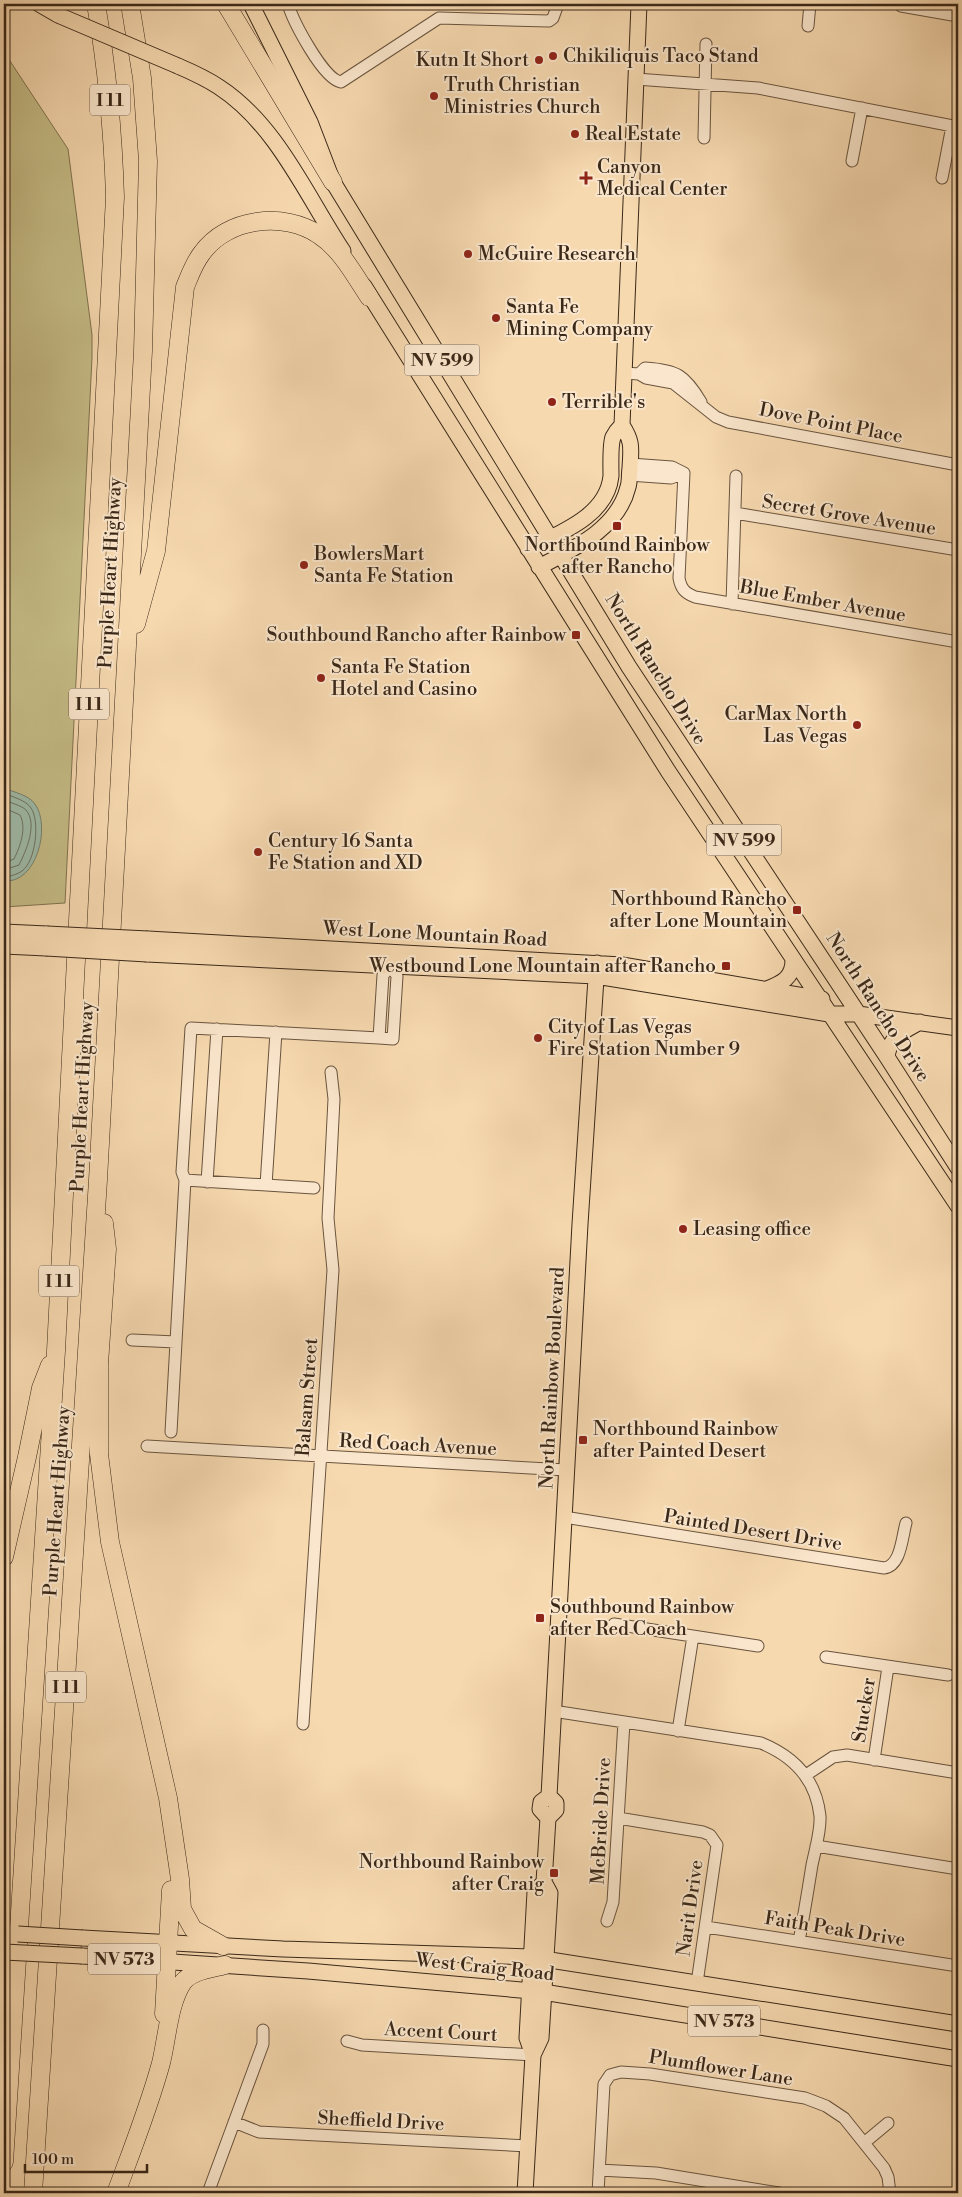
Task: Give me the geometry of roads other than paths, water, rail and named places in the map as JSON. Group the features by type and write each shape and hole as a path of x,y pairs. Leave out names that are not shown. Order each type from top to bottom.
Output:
{"highway":[{"name":"Purple Heart Highway","path":"4,2162 56,1351 115,197 112,122 104,49 96,4"},
{"name":"Purple Heart Highway","path":"34,2193 98,1180 143,351 148,203 146,127 130,4"},
{"path":"136,40 140,4"},
{"path":"226,4 333,182"},
{"path":"127,655 156,551 185,287 192,269 203,251 219,237 237,227 256,222 278,221 299,225 319,234 337,251 369,297"},
{"path":"98,1180 107,1249 98,1406 102,1494 110,1542 168,1798 174,1849 180,1879 180,1903 184,1916 193,1929 223,1946"},
{"path":"4,1557 41,1388 56,1351"},
{"path":"160,2064 174,1849"},
{"path":"116,2193 160,2064 176,1996 184,1982 200,1971 225,1965"}],"main road":[{"path":"38,4 58,15 178,66 219,87 244,106 271,136 359,277 369,297"},
{"name":"North Rancho Drive","path":"251,4 310,122 333,182 629,667 887,1057 958,1168"},
{"path":"528,549 552,538 584,519 605,497 610,482 612,438 622,425 632,374 636,79 639,4"},
{"name":"NV 599","path":"369,297 691,806 958,1206"},
{"path":"539,567 589,538 611,520 622,506 628,487 631,439 622,425"},
{"path":"691,806 717,800"},
{"name":"West Lone Mountain Road","path":"4,932 47,941 597,969 829,1014 858,1014 958,1028"},
{"name":"West Lone Mountain Road","path":"4,946 47,941"},
{"path":"767,989 786,980 790,974 793,960"},
{"name":"West Lone Mountain Road","path":"597,969 622,964 818,997 858,1014"},
{"name":"North Rainbow Boulevard","path":"525,2193 533,2055 541,2038 536,1992 538,1958 535,1892 544,1882 548,1818 540,1809 541,1802 549,1796 566,1470 597,969"},
{"path":"887,1057 888,1049 897,1035 920,1022"},
{"name":"West Craig Road","path":"4,1934 168,1944 538,1958 958,2024"},
{"name":"West Craig Road","path":"4,1952 225,1965 536,1992 958,2059"}],"street":[{"path":"288,4 302,36 331,78 341,82 439,18 549,21 553,18 558,4"},
{"path":"808,26 810,4"},
{"path":"901,6 958,16"},
{"path":"704,138 706,44"},
{"path":"636,79 758,88 955,126 942,178"},
{"path":"852,161 862,108"},
{"name":"Dove Point Place","path":"632,374 645,368 662,369 680,375 692,387 702,404 716,417 728,422 958,465"},
{"name":"Blue Ember Avenue","path":"630,470 670,478 684,473 679,578 683,591 696,598 958,642"},
{"path":"732,604 736,476"},
{"name":"Secret Grove Avenue","path":"735,513 958,550"},
{"path":"379,1038 383,975 392,959"},
{"path":"171,1432 186,1180 182,1172 191,1028 393,1039 397,976 392,959"},
{"path":"208,1182 216,1029"},
{"path":"266,1186 276,1032"},
{"name":"Balsam Street","path":"303,1724 333,1270 328,1218 334,1099 331,1072"},
{"path":"186,1180 314,1188"},
{"path":"132,1340 176,1342"},
{"name":"Red Coach Avenue","path":"147,1446 566,1470"},
{"name":"Painted Desert Drive","path":"564,1517 884,1568 890,1567 895,1562 906,1522"},
{"path":"614,1624 758,1646"},
{"path":"678,1731 693,1636"},
{"path":"826,1657 948,1675"},
{"name":"Stucker","path":"874,1760 888,1667"},
{"path":"553,1711 760,1743 791,1758 806,1775 815,1794 820,1817 799,1941"},
{"name":"McBride Drive","path":"607,1921 613,1902 624,1722"},
{"path":"806,1775 833,1757 847,1755 958,1773"},
{"name":"Narit Drive","path":"618,1818 703,1832 710,1835 717,1845 697,1983"},
{"path":"816,1846 958,1869"},
{"name":"Faith Peak Drive","path":"706,1927 958,1966"},
{"path":"208,2193 263,2044 263,2030"},
{"name":"Accent Court","path":"347,2042 362,2045 533,2055"},
{"name":"Plumflower Lane","path":"599,2170 604,2084 610,2075 621,2072 650,2074 805,2098 826,2106 844,2118 884,2168 888,2177 890,2193"},
{"name":"Sheffield Drive","path":"234,2122 259,2132 528,2146"},
{"path":"864,2143 888,2123"},
{"path":"598,2193 599,2170 656,2173 778,2193"}],"water":[{"path":"4,788 25,796 35,804 40,814 42,826 38,852 33,864 25,873 15,879 4,881"}],"place":[{"name":"Chikiliquis Taco Stand","path":"553,56"},
{"name":"Kutn It Short","path":"539,60"},
{"name":"Truth Christian Ministries Church","path":"434,96"},
{"name":"Real Estate","path":"575,134"},
{"name":"Canyon Medical Center","path":"586,178"},
{"name":"McGuire Research","path":"468,254"},
{"name":"Santa Fe Mining Company","path":"496,318"},
{"name":"Terrible's","path":"552,402"},
{"name":"Northbound Rainbow after Rancho","path":"617,526"},
{"name":"BowlersMart Santa Fe Station","path":"304,565"},
{"name":"Southbound Rancho after Rainbow","path":"576,635"},
{"name":"Santa Fe Station Hotel and Casino","path":"321,678"},
{"name":"CarMax North Las Vegas","path":"857,725"},
{"name":"Century 16 Santa Fe Station and XD","path":"258,852"},
{"name":"Northbound Rancho after Lone Mountain","path":"797,910"},
{"name":"Westbound Lone Mountain after Rancho","path":"726,966"},
{"name":"City of Las Vegas Fire Station Number 9","path":"538,1038"},
{"name":"Leasing office","path":"683,1229"},
{"name":"Northbound Rainbow after Painted Desert","path":"583,1440"},
{"name":"Southbound Rainbow after Red Coach","path":"540,1618"},
{"name":"Northbound Rainbow after Craig","path":"554,1873"}]}
